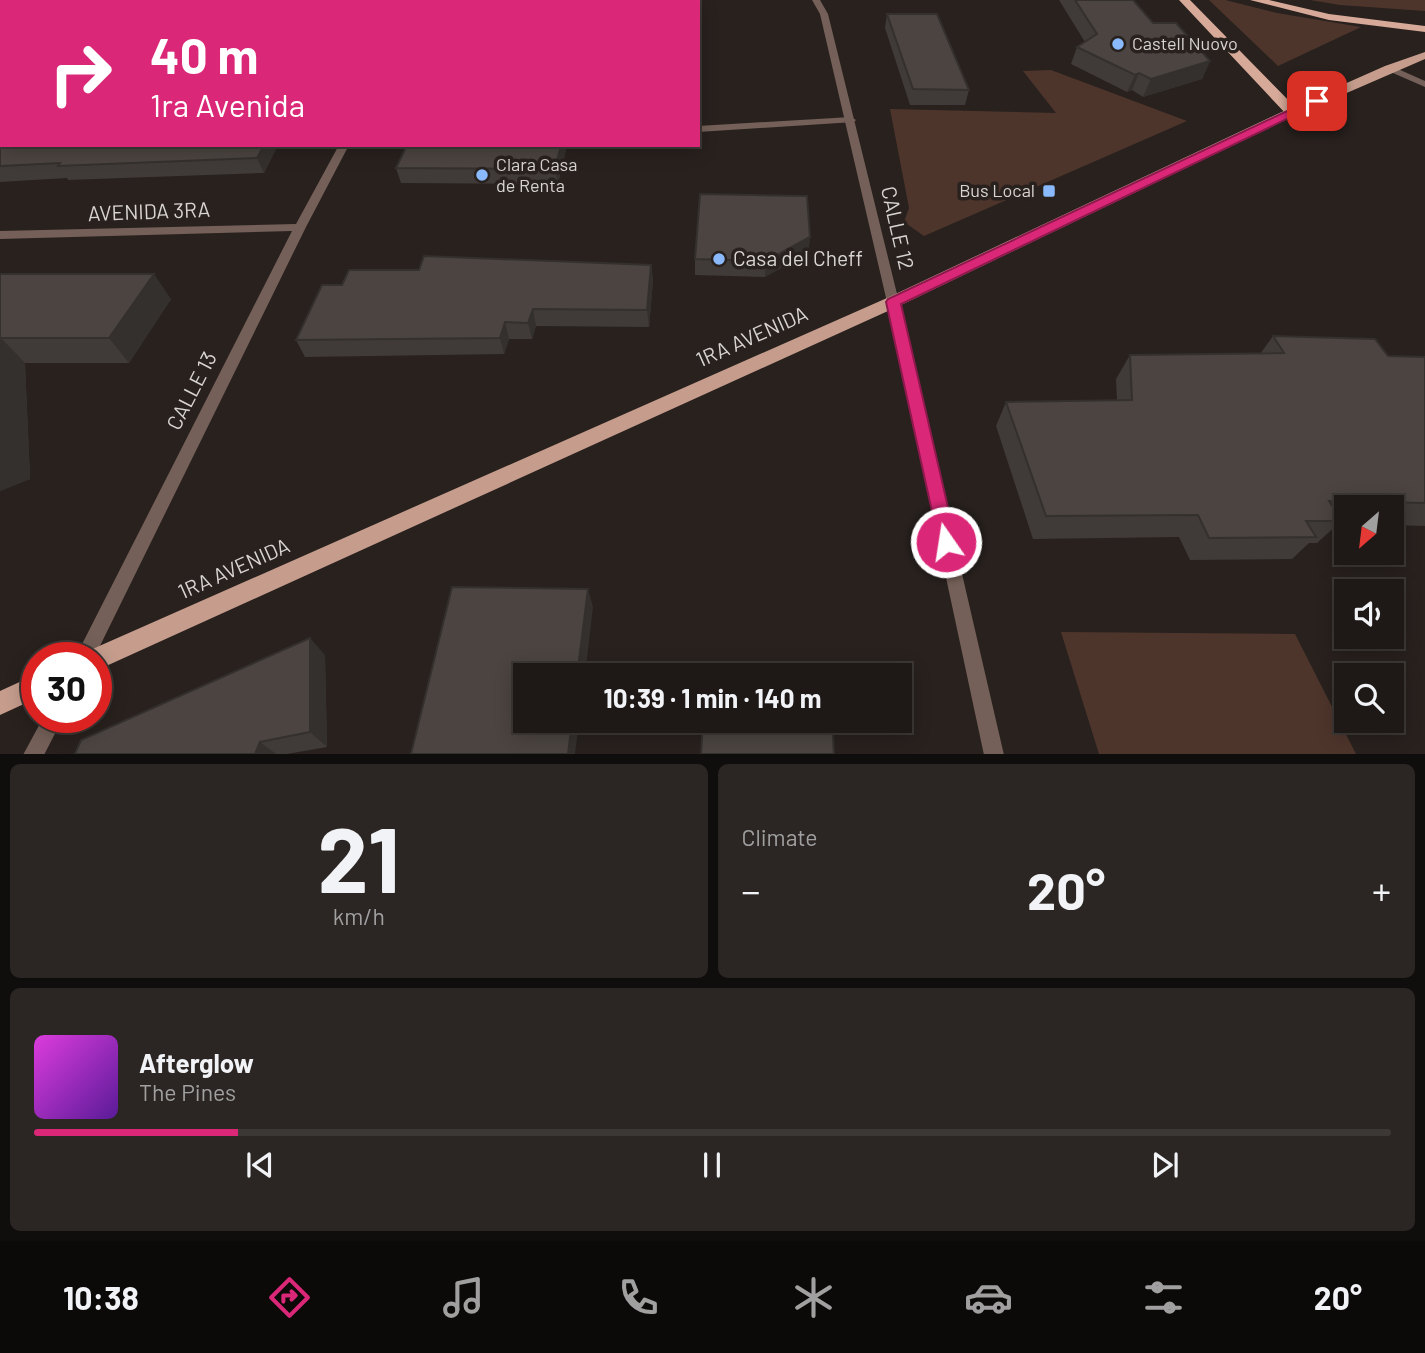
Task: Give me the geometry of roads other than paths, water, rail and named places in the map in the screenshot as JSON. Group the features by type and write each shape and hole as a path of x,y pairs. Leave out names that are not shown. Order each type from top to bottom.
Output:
{"highway":[{"path":"1184,0 1292,112"},
{"path":"1255,0 1329,17 1425,29"}],"main road":[{"name":"1RA AVENIDA","path":"112,652 893,302 1292,112 1389,68 1425,55"},
{"path":"0,703 21,693"}],"street":[{"name":"CALLE 12","path":"816,0 824,14 851,120 994,754"},
{"path":"1389,68 1425,84"},
{"path":"700,129 851,120"},
{"name":"CALLE 13","path":"92,642 300,227 343,147"},
{"name":"AVENIDA 3RA","path":"0,235 300,227"},
{"path":"33,754 45,733"}],"place":[{"name":"Castell Nuovo","path":"1118,44"},
{"name":"Clara Casa de Renta","path":"482,175"},
{"name":"Bus Local","path":"1049,191"},
{"name":"Casa del Cheff","path":"719,259"}]}
